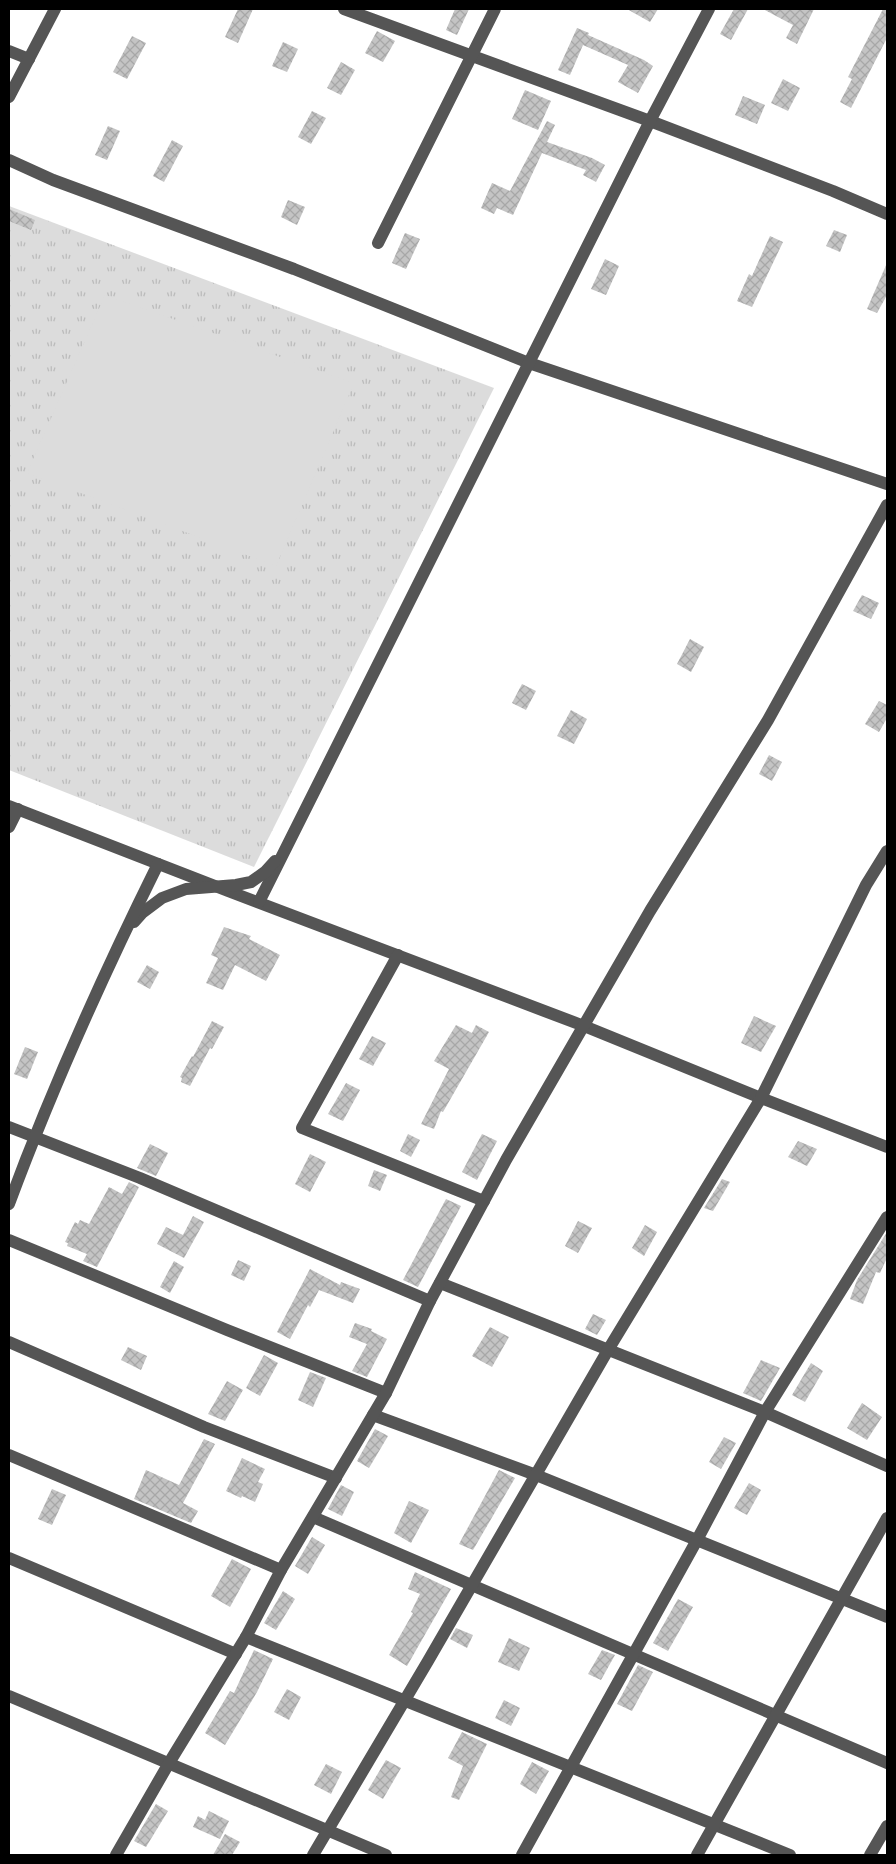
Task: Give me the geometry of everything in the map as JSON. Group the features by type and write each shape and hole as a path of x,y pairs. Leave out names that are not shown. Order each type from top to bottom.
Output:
{"street":[{"path":"9,97 55,9"},
{"path":"344,9 834,190 887,214"},
{"path":"378,243 495,9"},
{"path":"259,902 650,121 709,9"},
{"path":"9,50 29,59"},
{"path":"9,160 53,180 294,269 529,363 887,484"},
{"path":"116,1855 169,1763 246,1637 281,1570 386,1393 430,1301 484,1202 650,910 768,720 887,505"},
{"path":"9,826 13,807 217,887 584,1026 887,1147"},
{"path":"313,1855 608,1350 761,1098 866,885 887,851"},
{"path":"121,938 142,913 162,898 186,888 217,887 251,882 265,872 284,852"},
{"path":"9,1204 34,1137 121,938 158,864"},
{"path":"398,955 302,1128 484,1202"},
{"path":"9,1127 140,1178 430,1301"},
{"path":"522,1855 697,1540 765,1412 887,1217"},
{"path":"9,1240 386,1393"},
{"path":"440,1282 765,1412 887,1466"},
{"path":"9,1342 204,1427 336,1478"},
{"path":"373,1415 536,1474 887,1617"},
{"path":"9,1455 281,1570"},
{"path":"313,1517 887,1763"},
{"path":"697,1855 887,1518"},
{"path":"9,1558 236,1654"},
{"path":"246,1637 790,1855"},
{"path":"9,1696 386,1855"},
{"path":"870,1855 887,1826"}],"green space":[{"path":"9,206 494,388 254,867 9,770"},
{"path":"105,295 354,383 276,566 27,473"}],"building":[{"path":"238,9 253,9 238,43 225,37"},
{"path":"455,9 469,9 457,35 446,30"},
{"path":"627,9 658,9 650,22"},
{"path":"734,9 748,9 731,40 720,34"},
{"path":"763,9 814,9 797,44 786,38 793,25"},
{"path":"883,9 887,9 887,38 851,108 840,102 852,79 848,77"},
{"path":"577,28 653,66 638,93 618,82 628,65 583,45 570,75 558,70"},
{"path":"377,31 395,41 383,62 365,53"},
{"path":"132,36 146,43 127,79 113,72"},
{"path":"283,42 298,49 287,72 272,66"},
{"path":"341,62 355,70 341,95 327,88"},
{"path":"783,79 800,88 788,111 771,103"},
{"path":"525,90 551,101 538,130 512,119"},
{"path":"743,96 765,105 757,124 735,115"},
{"path":"312,111 326,118 311,144 298,137"},
{"path":"547,121 555,125 547,142 592,158 605,165 596,182 583,175 586,170 542,153 513,215 497,208 494,214 481,208 492,183 510,191"},
{"path":"108,126 120,131 107,160 95,155"},
{"path":"172,140 183,146 164,182 153,176"},
{"path":"288,200 305,207 297,225 281,217"},
{"path":"9,209 35,220 31,230 9,221"},
{"path":"834,230 847,235 840,252 826,246"},
{"path":"405,233 420,239 406,269 392,263"},
{"path":"770,236 783,242 752,307 737,301 749,274 752,276"},
{"path":"605,259 619,266 606,295 591,289"},
{"path":"887,263 887,295 877,313 867,309"},
{"path":"862,595 879,603 871,619 853,611"},
{"path":"690,639 704,647 691,672 677,664"},
{"path":"522,684 536,691 526,710 512,703"},
{"path":"879,701 887,705 887,718 879,732 865,724"},
{"path":"571,710 587,719 574,744 557,736"},
{"path":"769,755 782,762 772,781 759,774"},
{"path":"224,927 251,936 249,939 280,955 266,981 235,965 223,990 206,983 218,958 211,955"},
{"path":"147,965 159,972 150,989 137,982"},
{"path":"754,1016 776,1026 761,1052 741,1043"},
{"path":"212,1021 224,1027 212,1049 210,1048 190,1086 181,1082 182,1078 180,1077"},
{"path":"456,1025 472,1033 476,1025 489,1032 443,1112 441,1111 434,1129 421,1124 449,1069 434,1061"},
{"path":"372,1036 386,1043 373,1066 359,1059"},
{"path":"25,1047 38,1052 27,1079 14,1074"},
{"path":"346,1083 360,1090 343,1121 328,1114"},
{"path":"408,1134 420,1140 411,1157 400,1151"},
{"path":"482,1134 497,1141 477,1180 462,1172"},
{"path":"798,1141 817,1149 807,1166 788,1157"},
{"path":"150,1144 168,1153 156,1176 137,1168"},
{"path":"310,1154 326,1162 310,1192 295,1184"},
{"path":"374,1170 387,1175 380,1191 368,1186"},
{"path":"722,1179 730,1182 713,1211 704,1208"},
{"path":"129,1182 139,1187 97,1267 83,1261 87,1254 67,1246 68,1243 65,1242 75,1222 78,1224 80,1220 89,1224 109,1187 122,1194"},
{"path":"446,1199 461,1206 418,1287 403,1280"},
{"path":"193,1216 204,1222 184,1258 157,1244 166,1227 183,1235"},
{"path":"578,1221 592,1228 578,1253 565,1246"},
{"path":"645,1225 657,1232 644,1256 632,1248"},
{"path":"887,1232 887,1258 880,1273 876,1272 863,1304 850,1299 857,1280"},
{"path":"238,1260 251,1266 244,1281 231,1275"},
{"path":"174,1261 184,1267 170,1293 160,1287"},
{"path":"310,1269 340,1285 341,1282 360,1289 353,1303 319,1290 310,1307 308,1305 290,1339 277,1332"},
{"path":"593,1314 606,1320 597,1335 585,1329"},
{"path":"355,1323 372,1329 371,1331 387,1339 367,1377 352,1371 367,1344 349,1337"},
{"path":"490,1327 509,1337 492,1367 472,1356"},
{"path":"128,1347 147,1356 141,1370 121,1360"},
{"path":"264,1355 278,1363 260,1396 246,1388"},
{"path":"761,1360 780,1368 761,1401 743,1393"},
{"path":"811,1363 823,1371 805,1402 792,1395"},
{"path":"310,1372 326,1378 313,1407 298,1400"},
{"path":"227,1381 243,1390 225,1421 208,1414"},
{"path":"862,1403 882,1417 867,1440 847,1428"},
{"path":"375,1429 388,1436 369,1468 357,1461"},
{"path":"724,1437 736,1443 721,1469 709,1462"},
{"path":"204,1439 215,1444 183,1503 198,1511 191,1523 134,1499 146,1470 179,1485"},
{"path":"242,1458 265,1469 258,1482 263,1484 255,1502 226,1491"},
{"path":"499,1470 515,1478 473,1550 459,1544"},
{"path":"749,1483 761,1490 747,1515 734,1508"},
{"path":"341,1485 354,1492 342,1516 328,1509"},
{"path":"52,1489 66,1495 52,1525 38,1519"},
{"path":"409,1501 429,1510 411,1543 394,1533"},
{"path":"312,1537 325,1545 308,1574 295,1566"},
{"path":"232,1559 251,1569 230,1607 211,1596"},
{"path":"415,1572 451,1589 407,1666 389,1655 413,1613 411,1612 420,1594 408,1589"},
{"path":"283,1591 295,1599 276,1630 264,1623"},
{"path":"678,1599 693,1607 668,1651 653,1643"},
{"path":"456,1628 473,1635 467,1648 450,1639"},
{"path":"509,1638 530,1648 519,1671 498,1662"},
{"path":"254,1650 273,1659 257,1692 225,1745 205,1733 230,1691 234,1693"},
{"path":"602,1650 615,1655 601,1680 588,1674"},
{"path":"638,1665 653,1672 632,1711 617,1704"},
{"path":"287,1689 301,1697 289,1720 274,1712"},
{"path":"504,1700 520,1708 511,1726 495,1718"},
{"path":"462,1732 487,1744 459,1800 451,1797 463,1766 448,1758"},
{"path":"386,1760 401,1768 383,1799 368,1790"},
{"path":"532,1762 549,1771 536,1794 520,1784"},
{"path":"326,1764 342,1772 331,1794 314,1785"},
{"path":"156,1804 168,1811 146,1847 134,1841"},
{"path":"209,1811 229,1821 220,1839 193,1827 198,1816 205,1820"},
{"path":"225,1834 240,1842 232,1855 213,1855"}]}
